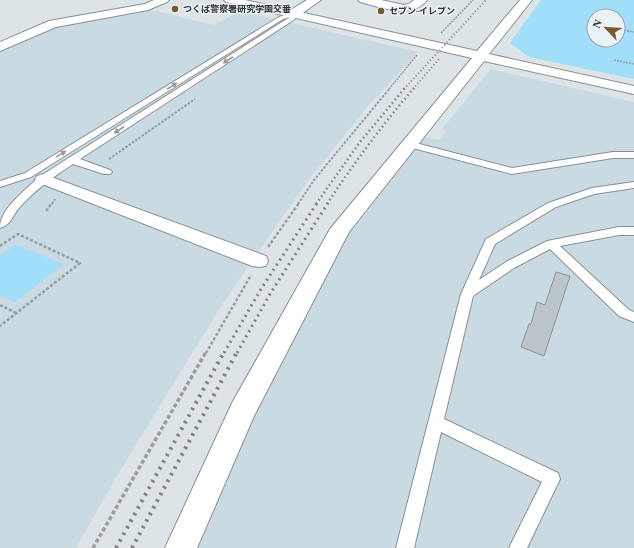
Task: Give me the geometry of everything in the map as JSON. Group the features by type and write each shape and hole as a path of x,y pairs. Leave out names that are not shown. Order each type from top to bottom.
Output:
{"street":[{"path":"0,46 53,24 148,7 163,0"},
{"path":"230,0 634,90"},
{"path":"292,14 315,0"},
{"path":"364,0 404,8 412,7 421,0"},
{"path":"181,548 242,412 340,229 526,0"},
{"path":"43,179 259,261"}],"lane":[{"path":"0,184 28,175 285,16 292,14 293,18 43,179 14,207 7,219 0,224"},
{"path":"408,144 512,171 613,155 634,155"},
{"path":"72,160 107,172"},
{"path":"405,548 467,294 490,242 552,205 592,191 634,184"},
{"path":"467,294 510,265 551,244 619,231 634,231"},
{"path":"551,244 624,313 634,317"},
{"path":"436,422 552,479 518,548"}],"path":[{"path":"440,34 473,0"},
{"path":"93,548 259,261 314,180 422,50"},
{"path":"614,60 634,64"},
{"path":"95,168 195,99"},
{"path":"46,211 60,193 67,188"},
{"path":"0,246 18,234 80,263 0,326"},
{"path":"0,305 16,313"}],"shaded area":[{"path":"541,0 634,0 634,79 529,57 510,43"},
{"path":"153,10 214,25 240,11 418,52 370,104 309,179 221,306 118,474 76,548 0,548 0,52 58,27"},
{"path":"491,69 634,102 634,548 194,548 239,443 348,229 423,136 439,140 446,131 442,129"},
{"path":"15,245 64,264 15,302 0,296 0,256"}],"building":[{"path":"556,272 570,276 544,356 521,347 529,324 531,324 537,302 545,305"}],"railway":[{"path":"404,89 486,0"},
{"path":"413,89 439,59"},
{"path":"316,204 360,142 405,88"},
{"path":"327,204 369,144 414,88"},
{"path":"224,353 261,289 317,203"},
{"path":"237,353 270,294 328,203"},
{"path":"116,548 224,352"},
{"path":"132,548 237,352"}],"place":[{"name":"つくば警察署研究学園交番","path":"175,9"},
{"name":"セブン-イレブン","path":"381,11"}]}
